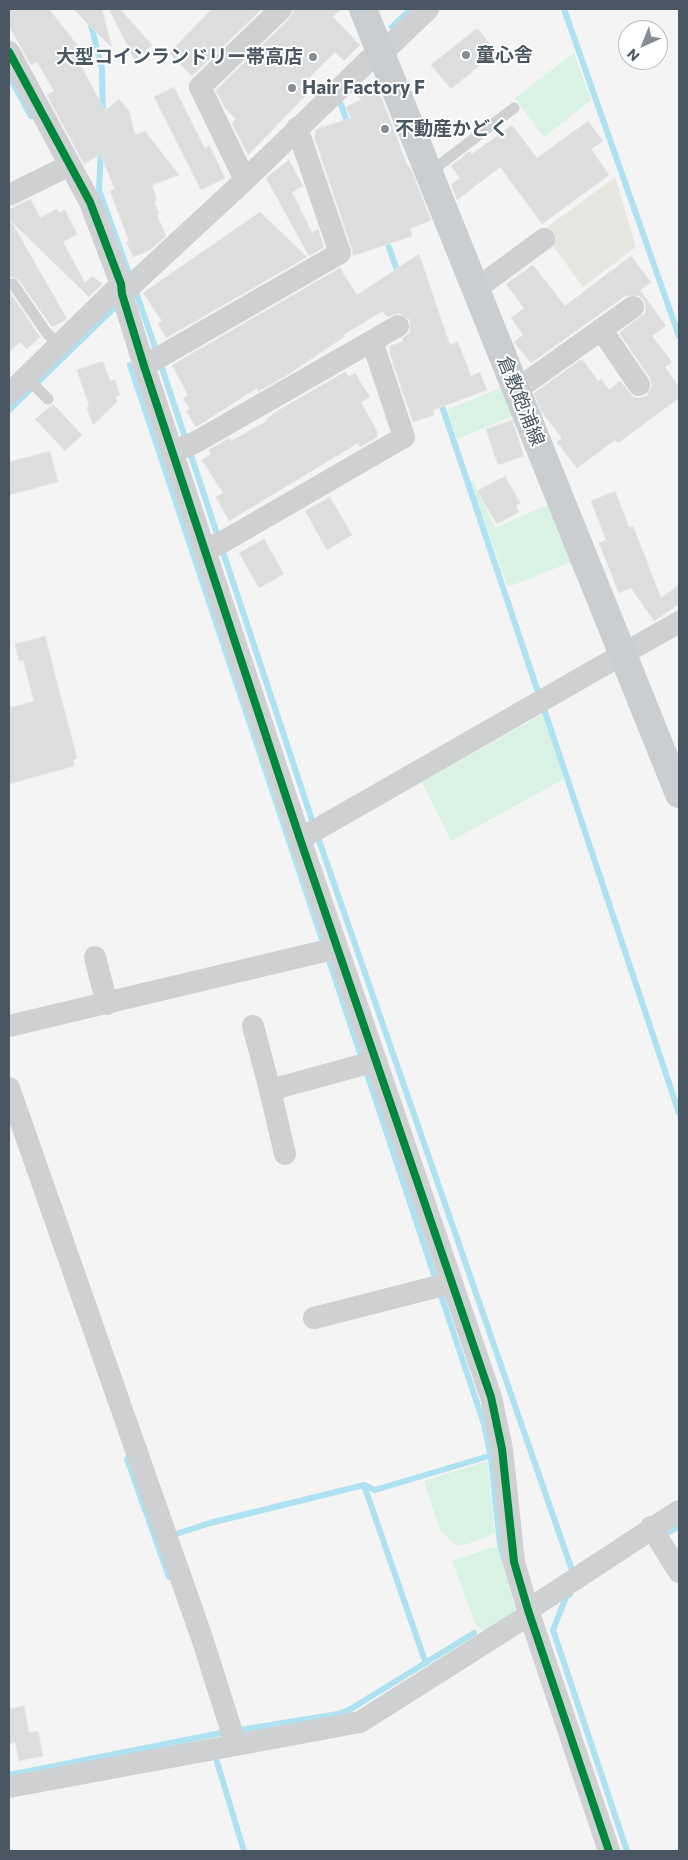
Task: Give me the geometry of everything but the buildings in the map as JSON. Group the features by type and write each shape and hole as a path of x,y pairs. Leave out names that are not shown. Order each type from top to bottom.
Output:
{"main road":[{"name":"倉敷飽浦線","path":"363,9 679,794"}],"street":[{"path":"245,180 200,86 282,9"},
{"path":"9,394 36,387 59,346 245,180 370,59 381,54 428,9"},
{"path":"9,52 64,168 90,202 127,286 184,447 310,833 328,950 443,1285 498,1423 514,1562 528,1613 609,1851"},
{"path":"154,360 340,253 297,128"},
{"path":"9,195 64,168"},
{"path":"476,289 544,239"},
{"path":"516,390 633,306"},
{"path":"184,447 398,326"},
{"path":"601,330 639,385"},
{"path":"215,545 404,437 372,341"},
{"path":"310,833 679,622"},
{"path":"9,1026 328,950"},
{"path":"95,957 107,1004"},
{"path":"253,1026 285,1154"},
{"path":"270,1090 368,1063"},
{"path":"9,1088 202,1638 225,1741"},
{"path":"314,1318 443,1285"},
{"path":"9,1787 225,1741 360,1722 528,1613 576,1578 655,1535 679,1511"},
{"path":"655,1535 679,1572"}],"lane":[{"path":"429,173 514,108"},
{"path":"13,284 46,332 59,346"}],"green space":[{"path":"574,53 591,100 544,137 515,98"},
{"path":"505,386 515,415 457,439 447,410"},
{"path":"473,481 495,528 552,503 574,561 508,587 470,482"},
{"path":"543,714 564,779 451,841 422,782"},
{"path":"487,1461 495,1533 471,1543 456,1546 440,1530 424,1481"},
{"path":"493,1547 501,1550 515,1608 514,1612 484,1631 476,1625 452,1561"}],"sand":[{"path":"615,177 636,247 583,287 542,231"}],"waterway":[{"path":"87,9 102,69 103,115"},
{"path":"392,27 411,9"},
{"path":"564,9 679,336"},
{"path":"9,76 31,116"},
{"path":"340,102 349,127"},
{"path":"101,148 99,190 131,279"},
{"path":"385,236 399,276"},
{"path":"135,289 157,353"},
{"path":"9,410 113,309"},
{"path":"160,362 313,823 574,1576"},
{"path":"130,365 484,1424 491,1458 500,1545 504,1559"},
{"path":"440,400 539,695"},
{"path":"543,706 679,1113"},
{"path":"176,1534 210,1523 364,1485 375,1490 489,1456"},
{"path":"127,1459 169,1577"},
{"path":"364,1485 425,1661"},
{"path":"661,1537 679,1526"},
{"path":"570,1594 566,1597 553,1630 627,1851"},
{"path":"9,1775 221,1733 338,1714 349,1710 474,1633"},
{"path":"214,1752 244,1851"}],"cycle path":[{"path":"9,52 90,202 121,284 122,294 144,366 300,839 491,1397 502,1449 514,1562 528,1610 609,1851"}],"place":[{"name":"童心舎","path":"466,55"},
{"name":"大型コインランドリー帯高店","path":"313,57"},
{"name":"Hair Factory F","path":"292,88"},
{"name":"不動産かどく","path":"385,129"}]}
